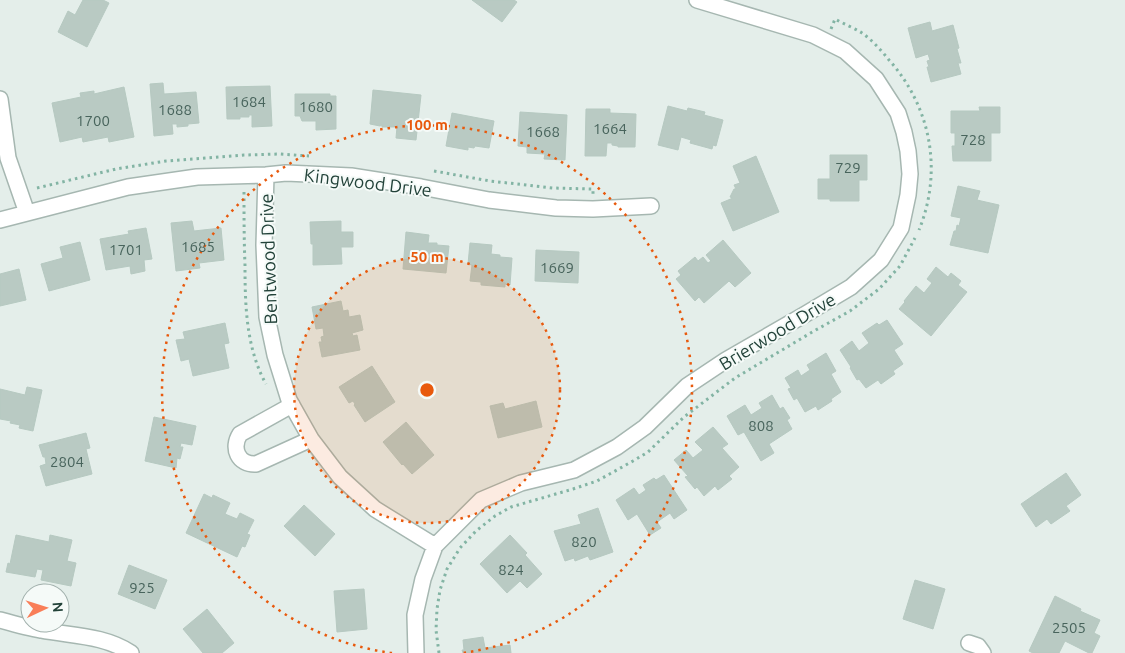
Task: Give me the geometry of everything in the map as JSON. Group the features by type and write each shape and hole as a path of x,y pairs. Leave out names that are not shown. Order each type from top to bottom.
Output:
{"street":[{"name":"Brierwood Drive","path":"416,653 415,615 422,579 435,546 481,500 521,483 574,470 617,447 645,427 687,386 726,360 851,287 881,260 901,228 908,195 908,151 898,113 876,79 845,51 813,35 697,0"},
{"path":"0,99 8,158 26,214"},
{"name":"Kingwood Drive","path":"0,220 128,187 197,177 286,173 351,176 489,200 556,208 593,209 651,206"},
{"name":"Bentwood Drive","path":"266,175 264,245 266,317 274,355 289,400 311,438 340,477 375,509 435,546"},
{"path":"292,405 240,434 236,440 236,448 239,455 245,462 256,464 311,438"},
{"path":"0,620 42,630 85,636 122,647 131,653"},
{"path":"969,643 978,646 983,653"}],"building":[{"path":"83,0 103,0 109,3 87,47 58,32 68,11 75,15"},
{"path":"472,0 514,0 517,2 502,22"},
{"path":"930,22 932,31 953,25 959,48 957,49 961,63 958,63 961,74 931,82 927,67 929,67 927,61 930,60 928,54 916,58 908,28"},
{"path":"163,83 164,94 196,92 199,123 177,127 177,124 172,124 173,134 154,136 150,84"},
{"path":"270,86 272,126 252,127 252,115 240,117 240,119 227,119 226,87"},
{"path":"124,87 134,137 109,142 108,137 83,142 82,137 60,142 52,103 81,97 80,93 94,91 94,94"},
{"path":"373,90 421,95 416,140 396,138 397,127 382,127 382,125 370,124"},
{"path":"295,94 330,94 330,96 336,96 336,129 316,130 316,121 302,121 300,116 295,116"},
{"path":"668,106 687,111 688,108 705,112 704,115 723,120 716,146 713,145 712,149 690,143 691,140 681,137 678,150 658,145"},
{"path":"979,107 1000,107 1000,133 991,133 991,161 953,161 952,146 955,146 955,133 951,133 951,111 980,111"},
{"path":"586,109 610,109 610,113 636,114 635,147 618,147 612,145 612,143 607,143 606,156 585,156"},
{"path":"520,112 567,115 565,160 544,159 545,154 527,153 527,147 518,146"},
{"path":"452,113 494,121 489,148 475,146 474,148 468,147 468,150 446,146"},
{"path":"830,155 867,155 867,180 859,180 859,201 818,199 818,179 830,179"},
{"path":"756,156 779,212 733,231 721,203 733,198 730,197 734,189 736,189 734,185 740,183 733,166"},
{"path":"958,186 980,191 977,200 999,205 988,253 950,245 954,231 956,231 957,225 959,226 961,218 951,216"},
{"path":"192,221 194,231 221,228 224,260 199,263 200,268 176,271 171,223"},
{"path":"341,221 341,232 353,232 353,247 341,247 342,264 313,265 310,222"},
{"path":"146,228 152,259 144,260 145,271 131,274 130,266 106,270 100,239 129,234 128,231"},
{"path":"406,232 429,235 428,243 449,246 446,273 403,269"},
{"path":"723,240 751,273 735,287 729,281 704,303 699,297 695,301 676,279 681,275 678,271 695,257 698,261 703,257 708,263 711,261 706,255"},
{"path":"80,242 90,280 49,291 41,264 63,258 60,247"},
{"path":"470,243 492,245 491,254 512,258 510,285 505,284 505,287 481,285 481,282 470,281 472,265 468,264"},
{"path":"536,250 579,252 578,283 535,281"},
{"path":"936,267 948,277 951,273 961,281 958,285 967,292 931,336 899,309 916,286 924,293 932,283 927,279"},
{"path":"19,269 26,300 0,306 0,274"},
{"path":"341,301 343,311 348,310 349,317 360,315 363,330 352,333 353,336 357,335 360,350 322,357 319,342 322,342 321,337 324,336 323,328 316,329 312,307"},
{"path":"887,320 903,344 894,350 903,364 893,371 895,374 881,384 878,380 866,388 859,379 857,380 840,350 852,341 859,351 869,343 862,333 877,323 879,325"},
{"path":"225,323 229,343 224,344 229,368 193,376 189,359 181,361 176,340 185,339 183,332"},
{"path":"826,353 836,371 831,374 841,392 831,399 832,401 818,410 816,406 805,412 797,398 794,400 788,389 791,388 785,378 798,370 801,376 810,370 807,365"},
{"path":"372,366 395,402 365,422 353,401 349,403 339,387"},
{"path":"27,387 42,390 33,431 19,428 20,425 0,419 0,389 25,395"},
{"path":"772,395 780,409 783,407 790,418 787,420 792,429 769,444 774,453 761,461 744,432 738,435 727,416 745,405 751,415 762,408 759,403"},
{"path":"536,401 542,427 498,438 490,406 503,403 505,409"},
{"path":"154,417 196,426 192,445 181,443 180,447 183,447 180,459 177,458 176,468 145,461"},
{"path":"406,422 434,455 412,474 383,442"},
{"path":"713,427 728,444 722,448 739,467 729,476 732,479 718,490 715,486 704,496 685,477 688,476 674,460 686,450 693,458 703,450 695,442"},
{"path":"86,433 90,448 86,449 92,474 46,486 40,466 46,464 45,457 43,457 39,445"},
{"path":"1066,473 1081,495 1066,506 1070,511 1051,524 1047,519 1036,527 1021,504"},
{"path":"664,475 687,510 674,519 670,513 657,522 661,528 650,535 637,514 628,520 616,500 634,488 639,495 646,490 643,485 654,478 656,480"},
{"path":"204,494 212,498 213,495 230,503 225,514 237,519 240,513 254,520 247,534 250,535 245,547 242,546 237,557 186,533"},
{"path":"304,505 335,534 315,556 284,526"},
{"path":"598,508 613,552 590,560 588,556 575,561 574,558 565,561 554,531 581,524 578,515"},
{"path":"16,535 49,542 50,535 72,540 67,561 76,563 71,586 70,583 41,580 43,570 37,569 35,577 6,572 8,563 10,564"},
{"path":"510,535 527,553 525,555 542,574 527,588 520,581 507,593 480,564"},
{"path":"129,565 167,580 155,609 118,594"},
{"path":"915,580 945,589 933,629 903,619"},
{"path":"364,589 367,629 337,632 334,591"},
{"path":"1055,596 1100,620 1094,633 1100,636 1092,653 1065,641 1059,653 1033,653 1029,651"},
{"path":"207,609 234,643 222,653 203,653 183,629"},
{"path":"483,637 485,648 510,645 511,653 463,653 463,640"}]}
